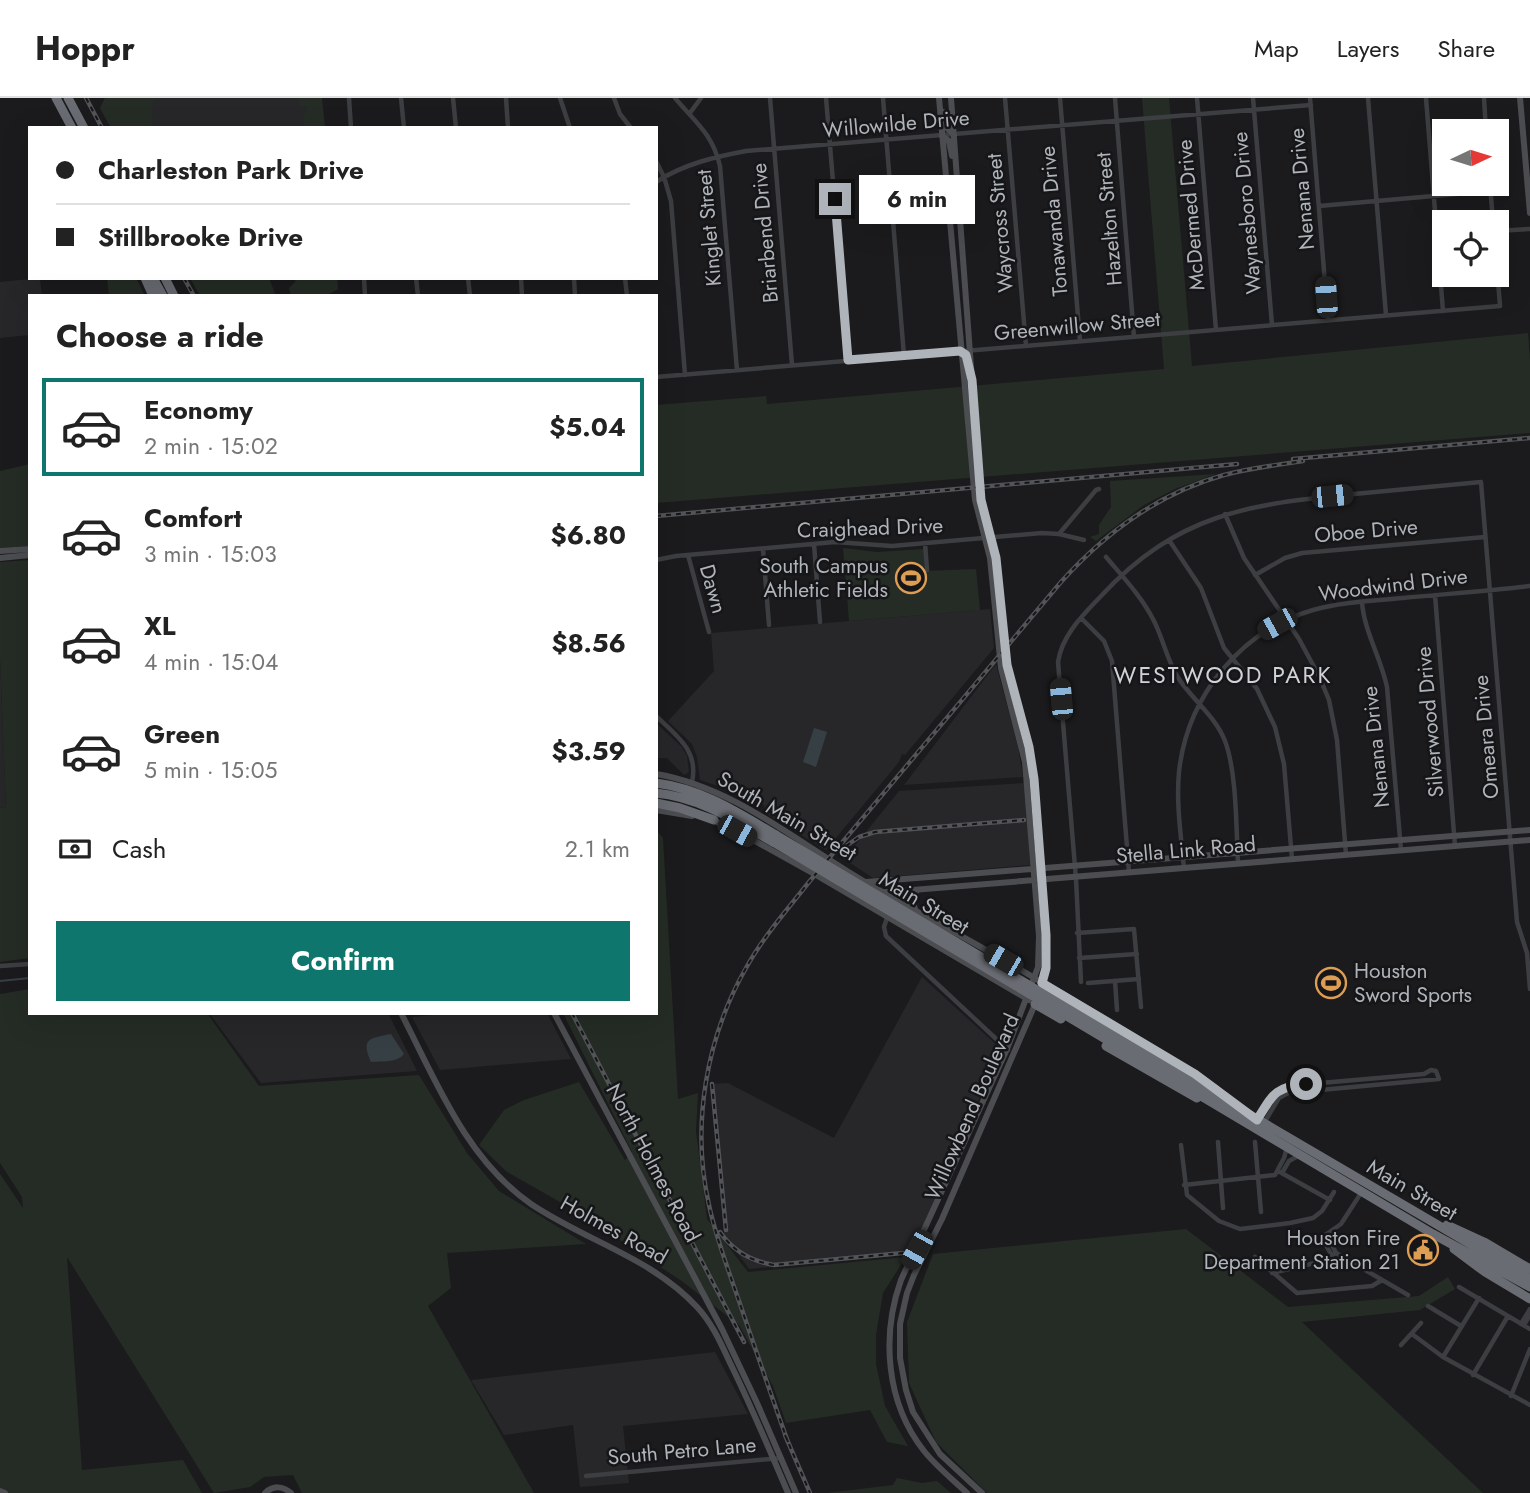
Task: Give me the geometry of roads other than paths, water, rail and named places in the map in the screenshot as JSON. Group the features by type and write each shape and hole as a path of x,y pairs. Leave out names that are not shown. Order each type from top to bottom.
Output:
{"highway":[{"path":"56,98 71,126"},
{"path":"68,98 82,126"},
{"name":"Main Street","path":"658,783 712,798 774,839 1055,1008 1530,1279"},
{"name":"Main Street","path":"658,793 711,808 774,839"},
{"path":"658,803 714,820"},
{"path":"1038,981 1195,1074 1255,1121"},
{"path":"1055,1008 1048,1007 1051,995 1059,992"},
{"path":"1031,1002 1055,1008"},
{"name":"Main Street","path":"1255,1121 1300,1154 1433,1234 1530,1287"},
{"path":"1395,1200 1484,1242 1530,1269"},
{"path":"1433,1234 1485,1272 1530,1299"}],"main road":[{"name":"Willowbend Boulevard","path":"951,98 971,351 971,414"},
{"path":"1520,98 1527,150 1530,213"},
{"name":"Willowbend Boulevard","path":"939,99 960,351 971,414 981,500 994,566 1004,665 1029,747 1046,968 1038,981 1014,1054 910,1285 902,1315 900,1358 906,1390 919,1424 940,1454 982,1493"},
{"path":"939,99 947,128 954,135"},
{"path":"942,136 949,141 957,175"},
{"path":"948,205 959,204"},
{"path":"954,278 965,277"},
{"path":"960,351 966,354 972,380"},
{"path":"0,551 28,549"},
{"path":"0,558 28,555"},
{"name":"South Main Street","path":"658,774 692,782 737,802 866,883 1038,981"},
{"name":"South Main Street","path":"658,810 714,820 835,887 1031,1002"},
{"name":"Stella Link Road","path":"866,883 1530,830"},
{"name":"Stella Link Road","path":"845,893 917,890 1530,840"},
{"path":"835,887 845,870"},
{"path":"946,876 947,887"},
{"path":"916,911 912,900 917,890"},
{"path":"1010,989 1019,987 1023,975 1019,970"},
{"name":"Willowbend Boulevard","path":"967,1493 924,1450 910,1428 895,1390 890,1359 891,1317 901,1280 1031,1002"},
{"name":"Holmes Road","path":"402,1015 461,1128 492,1170 531,1203 674,1284 700,1310 715,1332 796,1493"},
{"name":"North Holmes Road","path":"555,1015 722,1328"},
{"path":"983,1102 991,1105"},
{"path":"964,1146 972,1150"},
{"path":"932,1216 942,1219"},
{"path":"901,1280 910,1285"},
{"name":"Holmes Road","path":"722,1328 777,1458 788,1493"},
{"path":"890,1359 900,1358"},
{"path":"910,1428 919,1424"},
{"path":"957,1484 964,1477"},
{"path":"265,1493 274,1487 280,1487 291,1493"},
{"path":"0,1491 5,1493"}],"street":[{"path":"349,98 351,126"},
{"path":"401,98 404,126"},
{"path":"453,98 456,126"},
{"path":"506,98 508,126"},
{"path":"560,98 569,126"},
{"path":"614,98 620,114 629,126"},
{"name":"Kinglet Street","path":"675,98 706,132 718,156 737,370"},
{"path":"690,113 701,98"},
{"name":"Briarbend Drive","path":"770,98 792,365"},
{"path":"826,98 848,360"},
{"path":"883,98 904,356"},
{"name":"Waycross Street","path":"1005,98 1026,346"},
{"name":"Tonawanda Drive","path":"1060,98 1080,342"},
{"name":"Hazelton Street","path":"1115,98 1134,337"},
{"name":"McDermed Drive","path":"1197,98 1216,330"},
{"name":"Waynesboro Drive","path":"1253,98 1272,325"},
{"name":"Nenana Drive","path":"1310,98 1328,320"},
{"path":"1368,98 1386,315"},
{"path":"1426,98 1432,172"},
{"path":"1484,98 1485,119"},
{"name":"Willowilde Drive","path":"658,181 689,165 718,156 1311,105"},
{"path":"658,165 664,177 672,214 685,374"},
{"path":"1319,206 1434,196 1443,311"},
{"path":"1509,230 1530,229"},
{"name":"Greenwillow Street","path":"658,377 1500,306 1498,287"},
{"name":"Omeara Drive","path":"1226,514 1282,501 1481,482 1517,922 1527,953 1530,989"},
{"path":"1059,534 1099,489"},
{"path":"1081,982 1076,876 1058,662 1066,639 1081,618 1121,574 1168,540 1196,525 1226,514 1238,545 1255,575 1287,620 1319,676 1333,713 1346,855"},
{"name":"Craighead Drive","path":"658,560 842,542 892,546 1042,533 1084,540"},
{"name":"Oboe Drive","path":"1255,575 1285,558 1302,553 1485,537"},
{"path":"1168,540 1201,588 1210,607 1216,633 1262,698 1279,736 1286,774 1293,859"},
{"path":"925,543 927,570"},
{"path":"814,544 820,622"},
{"path":"763,549 769,625"},
{"name":"Dawn","path":"688,555 709,632"},
{"path":"1106,557 1149,613 1177,675 1218,727 1229,757 1238,863"},
{"name":"Woodwind Drive","path":"1184,868 1179,775 1185,737 1210,686 1252,639 1287,620 1320,608 1530,586"},
{"name":"Silverwood Drive","path":"1435,595 1455,846"},
{"name":"Nenana Drive","path":"1362,602 1365,624 1381,662 1387,687 1401,850"},
{"path":"1081,618 1104,641 1112,661 1129,872"},
{"path":"658,718 682,741 691,754 694,769 692,782"},
{"path":"887,918 884,927 886,936 1014,1054"},
{"path":"1077,933 1134,929 1141,1007"},
{"path":"1079,958 1137,954"},
{"path":"0,966 28,964"},
{"path":"1088,984 1139,979"},
{"path":"1115,981 1117,1010"},
{"path":"1434,1070 1438,1073 1439,1079 1288,1093 1279,1097 1255,1121 1275,1092 1286,1086 1434,1070"},
{"path":"1414,1074 1415,1082"},
{"path":"1360,1080 1361,1087"},
{"path":"1298,1085 1299,1092"},
{"path":"1218,1142 1223,1208"},
{"path":"1255,1142 1261,1212"},
{"path":"1181,1145 1187,1195 1219,1221 1240,1229 1306,1221 1319,1214 1334,1192"},
{"path":"1184,1185 1275,1175 1285,1163 1287,1146"},
{"path":"1285,1163 1300,1154"},
{"path":"1280,1172 1330,1200"},
{"path":"1362,1190 1345,1219 1322,1238 1334,1254 1408,1295"},
{"path":"1272,1273 1319,1262 1334,1254"},
{"path":"1255,1257 1297,1293 1371,1286 1382,1280"},
{"path":"1459,1287 1530,1329"},
{"path":"1443,1357 1479,1298"},
{"path":"1428,1306 1461,1326"},
{"path":"1523,1324 1530,1309"},
{"path":"1523,1324 1530,1315"},
{"path":"1473,1375 1508,1316"},
{"path":"1401,1345 1421,1323"},
{"path":"1412,1334 1443,1357 1530,1405"},
{"path":"1511,1396 1530,1349"},
{"name":"South Petro Lane","path":"586,1476 777,1458"}],"waterway":[{"path":"0,981 28,978"}],"railway":[{"path":"86,98 101,126"},
{"path":"185,280 193,294"},
{"path":"1293,459 1530,438"},
{"path":"788,1442 719,1241 704,1175 702,1114 712,1053 732,995 746,968 809,882 1061,582 1096,547 1135,516 1177,492 1244,470 1303,461"},
{"path":"658,516 1237,464"},
{"path":"846,846 859,837 875,832 1024,820"},
{"path":"573,1015 744,1342"},
{"path":"712,1084 726,1230"},
{"path":"720,1232 743,1254 774,1265 903,1253"},
{"path":"785,1435 810,1493"}],"place":[{"name":"South Campus Athletic Fields","path":"911,578"},
{"name":"Houston Sword Sports","path":"1331,983"},
{"name":"Houston Fire Department Station 21","path":"1423,1250"}],"district":[{"name":"WESTWOOD PARK","path":"1223,675"}]}
